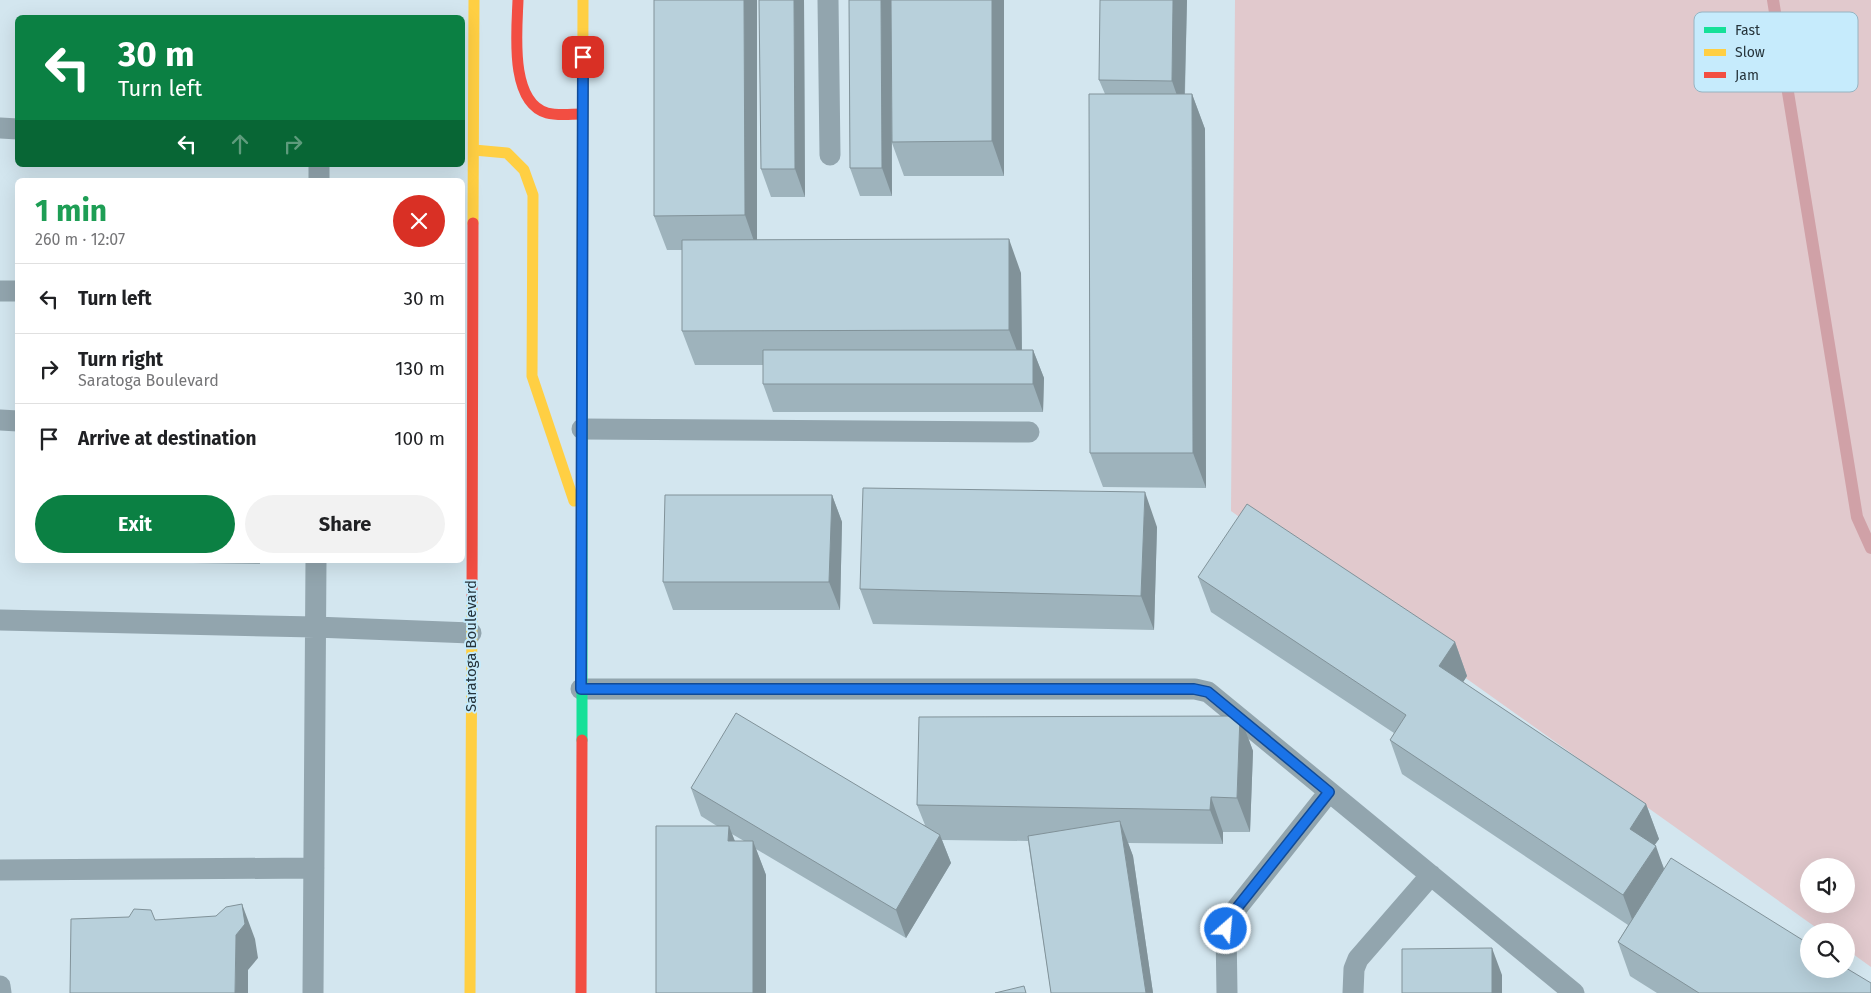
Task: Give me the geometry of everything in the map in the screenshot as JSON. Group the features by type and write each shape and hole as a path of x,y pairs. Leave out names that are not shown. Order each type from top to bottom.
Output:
{"main road":[{"name":"Saratoga Boulevard","path":"470,993 471,633 468,149 474,0"},
{"path":"518,0 518,72 530,101 544,113 582,114"},
{"path":"580,993 583,0"},
{"path":"468,149 507,153 524,170 533,195 532,376 581,521"},
{"path":"471,940 480,966"}],"lane":[{"path":"828,0 830,155"},
{"path":"0,128 15,129"},
{"path":"0,291 15,291"},
{"path":"0,420 15,420"},
{"path":"582,429 1029,432"},
{"path":"313,993 316,563"},
{"path":"0,620 315,627 471,633"},
{"path":"581,689 1194,689 1208,692 1574,993"},
{"path":"1227,993 1226,929 1229,918 1329,792"},
{"path":"0,870 314,868"},
{"path":"1353,993 1354,969 1358,959 1431,875"},
{"path":"0,986 1,993"}],"shaded area":[{"path":"1235,0 1871,0 1871,967 1855,955 1855,923 1810,923 1231,511"}],"building":[{"path":"654,0 744,0 745,215 654,216"},
{"path":"759,0 794,0 795,169 761,169"},
{"path":"849,0 881,0 882,168 850,168"},
{"path":"891,0 992,0 992,141 892,142"},
{"path":"1100,0 1173,0 1172,81 1099,80"},
{"path":"1089,94 1192,94 1193,453 1090,453"},
{"path":"1009,239 1009,330 682,331 682,240"},
{"path":"763,350 1033,350 1033,384 763,384"},
{"path":"863,488 1145,492 1141,596 860,589"},
{"path":"665,495 832,495 829,582 663,582"},
{"path":"1247,504 1455,642 1439,666 1646,804 1630,829 1656,846 1623,895 1390,740 1406,715 1198,577"},
{"path":"736,713 940,835 896,910 691,788"},
{"path":"1240,716 1237,798 1211,797 1210,810 917,805 919,717"},
{"path":"1120,821 1146,993 1051,993 1028,836"},
{"path":"656,826 729,826 728,841 753,841 753,993 656,993"},
{"path":"1671,858 1800,938 1800,978 1855,978 1855,973 1871,983 1871,993 1699,993 1618,942"},
{"path":"242,904 245,924 236,935 235,993 70,993 71,919 129,917 134,909 151,910 155,920 216,916 226,907"},
{"path":"1492,948 1492,993 1402,993 1402,949"},
{"path":"1024,986 1026,993 995,993"}],"waterway":[{"path":"1773,0 1775,12"},
{"path":"1788,92 1857,517 1871,548"}],"traffic: fast":[{"path":"582,377 582,740"}],"traffic: slow":[{"path":"473,223 474,0"},
{"path":"582,377 583,0"},
{"path":"474,150 507,153 524,170 533,195 532,376 574,501"},
{"path":"470,993 472,601"}],"traffic: jam":[{"path":"518,0 518,64 526,95 535,106 547,113 560,115 582,114"},
{"path":"472,601 473,223"},
{"path":"581,993 582,740"}],"route":[{"path":"583,57 581,689 1194,689 1208,692 1329,792 1229,918 1226,929"}]}
